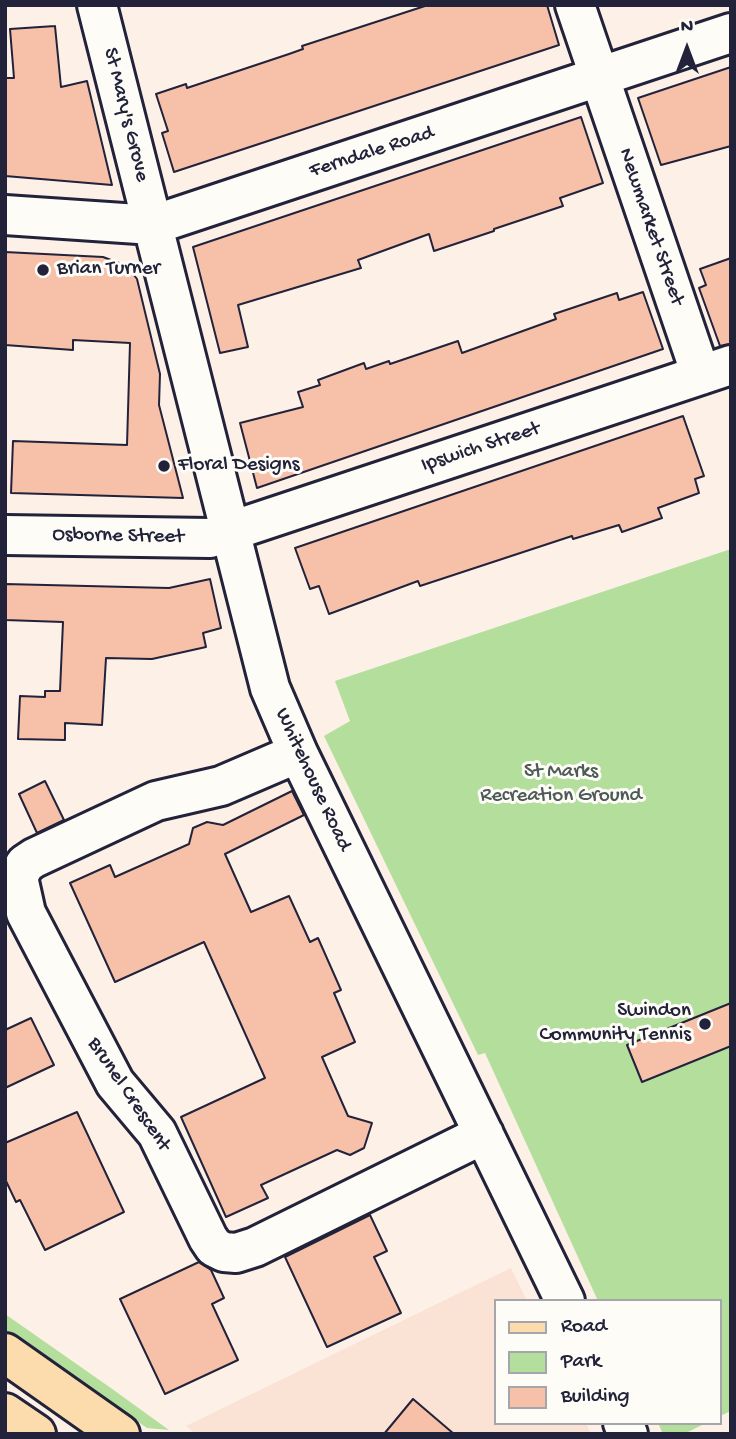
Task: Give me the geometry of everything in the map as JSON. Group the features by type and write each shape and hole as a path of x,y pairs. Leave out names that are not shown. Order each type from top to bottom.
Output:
{"main road":[{"path":"5,1353 120,1434"},
{"path":"5,1413 36,1434"}],"street":[{"name":"St Mary's Grove","path":"97,5 153,225"},
{"name":"Newmarket Street","path":"575,5 599,78 716,370"},
{"name":"Ferndale Road","path":"5,215 153,225 731,33"},
{"name":"Whitehouse Road","path":"153,225 270,688 298,753 564,1299"},
{"name":"Ipswich Street","path":"230,532 716,370"},
{"name":"Osborne Street","path":"5,535 197,539 230,532"},
{"name":"Brunel Crescent","path":"298,753 221,786 156,801 34,858 25,864 18,877 26,913 115,1083 158,1133 208,1238 214,1247 224,1252 236,1253 255,1247 484,1135"}],"shaded area":[{"path":"511,1268 526,1299 494,1299 494,1425 587,1425 591,1434 196,1434 186,1426"}],"green space":[{"name":"St Marks Recreation Ground","path":"731,549 731,1411 722,1415 722,1299 597,1299 485,1053 478,1055 324,736 350,721 335,681"},
{"path":"5,1314 169,1430 147,1428 5,1330"},
{"path":"659,1425 702,1425 684,1434 663,1434"}],"building":[{"path":"428,5 547,5 559,45 174,172 162,133 168,131 156,94 186,84 187,88 303,49 302,46"},
{"path":"55,26 61,87 87,81 112,185 5,176 5,78 14,78 10,29"},
{"path":"731,67 731,146 661,165 638,98"},
{"path":"581,117 603,183 560,198 563,206 494,231 434,251 429,234 358,260 361,268 238,305 248,347 220,353 193,247"},
{"path":"5,252 103,257 127,266 137,279 160,374 159,405 183,498 11,493 13,441 127,445 130,343 73,340 73,350 5,345"},
{"path":"731,258 731,344 720,346 699,288 706,285 700,269"},
{"path":"643,292 663,349 257,488 240,423 303,407 298,392 320,385 318,380 364,363 366,369 389,361 390,364 458,341 462,353 556,319 554,314 617,293 619,300"},
{"path":"683,416 704,476 695,479 699,493 658,508 662,518 622,532 619,525 573,539 572,536 420,586 418,581 329,614 319,586 310,589 295,548"},
{"path":"210,579 221,628 203,633 206,647 152,659 106,658 102,725 65,723 65,740 18,739 20,696 45,697 45,691 60,691 63,622 5,620 5,584 169,588"},
{"path":"45,781 64,820 37,833 19,794"},
{"path":"292,791 304,815 225,854 251,912 289,896 310,942 318,938 341,990 334,993 355,1042 322,1057 348,1116 372,1123 364,1148 350,1155 337,1150 261,1185 268,1198 226,1217 181,1117 265,1078 204,942 115,982 70,883 110,865 115,877 189,844 193,828 207,822 223,825"},
{"name":"Swindon Community Tennis","path":"731,1003 731,1046 642,1082 627,1045"},
{"path":"31,1018 54,1065 5,1088 5,1030"},
{"path":"77,1112 124,1212 45,1250 20,1200 16,1202 5,1179 5,1143"},
{"path":"370,1215 387,1251 374,1257 401,1313 327,1347 285,1257"},
{"path":"199,1262 211,1270 224,1298 212,1304 238,1360 165,1394 120,1299"},
{"path":"413,1399 454,1434 384,1434"}],"place":[{"name":"Brian Turner","path":"43,270"},
{"name":"Floral Designs","path":"164,466"},
{"name":"Swindon Community Tennis","path":"705,1024"}]}
